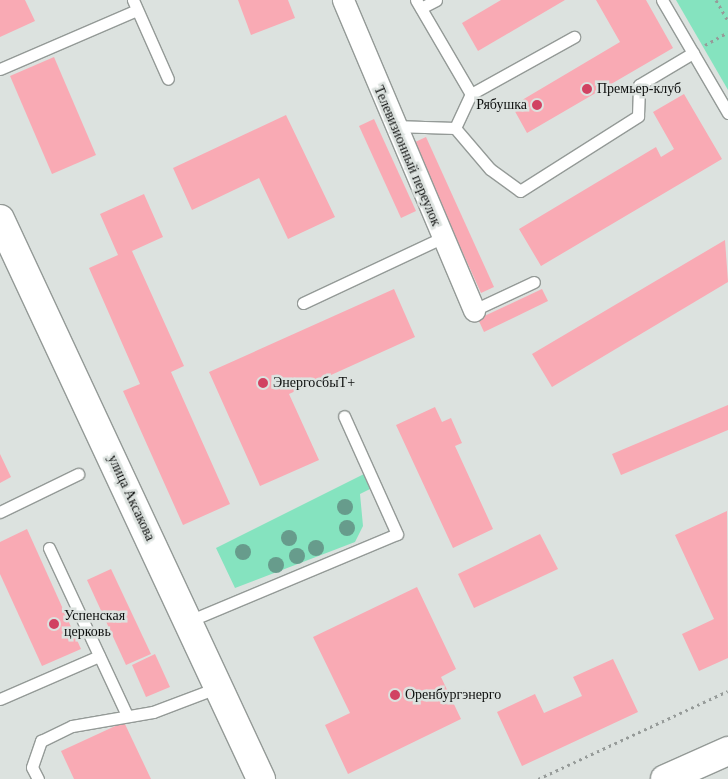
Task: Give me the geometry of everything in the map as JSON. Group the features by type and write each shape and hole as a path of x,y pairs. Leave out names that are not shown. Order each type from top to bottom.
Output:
{"main road":[{"name":"улица Аксакова","path":"0,219 7,250 189,621 261,779"},
{"path":"665,779 728,751"}],"street":[{"name":"Телевизионный переулок","path":"343,0 393,126 474,310"}],"lane":[{"path":"436,0 419,4 471,94"},
{"path":"662,0 728,113"},
{"path":"0,69 135,5 168,79"},
{"path":"455,128 471,94 574,37"},
{"path":"393,126 455,128 490,169 520,191 638,116 639,85 693,52"},
{"path":"302,303 442,238"},
{"path":"474,310 534,282"},
{"path":"189,621 397,534 344,416"},
{"path":"0,512 78,474"},
{"path":"49,548 127,715"},
{"path":"0,699 99,656"},
{"path":"38,779 32,767 41,741 72,726 153,712 219,687"}],"path":[{"path":"716,0 728,21"},
{"path":"693,52 728,32"},
{"path":"538,779 728,691"}],"green space":[{"path":"676,0 728,0 728,90"},
{"path":"364,474 370,489 360,494 363,526 355,542 235,588 216,548"}],"building":[{"path":"0,0 25,0 35,21 0,37"},
{"path":"238,0 288,0 295,18 251,35"},
{"path":"501,0 565,0 478,51 462,23"},
{"path":"596,0 646,0 673,48 527,133 512,106 620,42"},
{"path":"54,57 96,155 52,174 10,76"},
{"path":"684,94 722,159 541,266 519,229 656,147 661,157 674,149 653,112"},
{"path":"286,115 335,217 288,239 259,178 192,210 173,168"},
{"path":"374,119 416,211 401,218 359,126"},
{"path":"426,137 494,287 481,293 413,143"},
{"path":"144,194 163,237 132,251 184,366 171,372 230,504 183,525 123,391 140,384 89,268 118,255 100,214"},
{"path":"725,240 728,282 552,387 532,354"},
{"name":"ЭнергосбыТ+","path":"394,289 415,337 289,394 319,460 260,486 209,372"},
{"path":"542,289 548,301 484,332 478,319"},
{"path":"728,405 728,430 621,475 612,454"},
{"path":"435,407 442,422 451,418 462,443 455,446 493,529 453,548 396,425"},
{"path":"0,454 11,477 0,483"},
{"path":"727,511 728,658 699,671 682,634 714,619 675,535"},
{"path":"27,529 81,649 42,666 0,574 0,542"},
{"path":"540,534 558,569 474,608 458,574"},
{"path":"111,569 151,654 126,665 87,580"},
{"name":"Оренбургэнерго","path":"417,587 456,669 441,677 461,719 348,774 325,725 350,713 313,637"},
{"path":"155,654 170,687 146,697 132,665"},
{"path":"613,659 638,712 522,766 497,712 535,694 544,713 582,696 573,677"},
{"path":"124,722 151,779 74,779 61,751"}],"place":[{"name":"Премьер-клуб","path":"587,89"},
{"name":"Рябушка","path":"537,105"},
{"name":"ЭнергосбыТ+","path":"263,383"},
{"name":"Успенская церковь","path":"54,624"},
{"name":"Оренбургэнерго","path":"395,695"}]}
